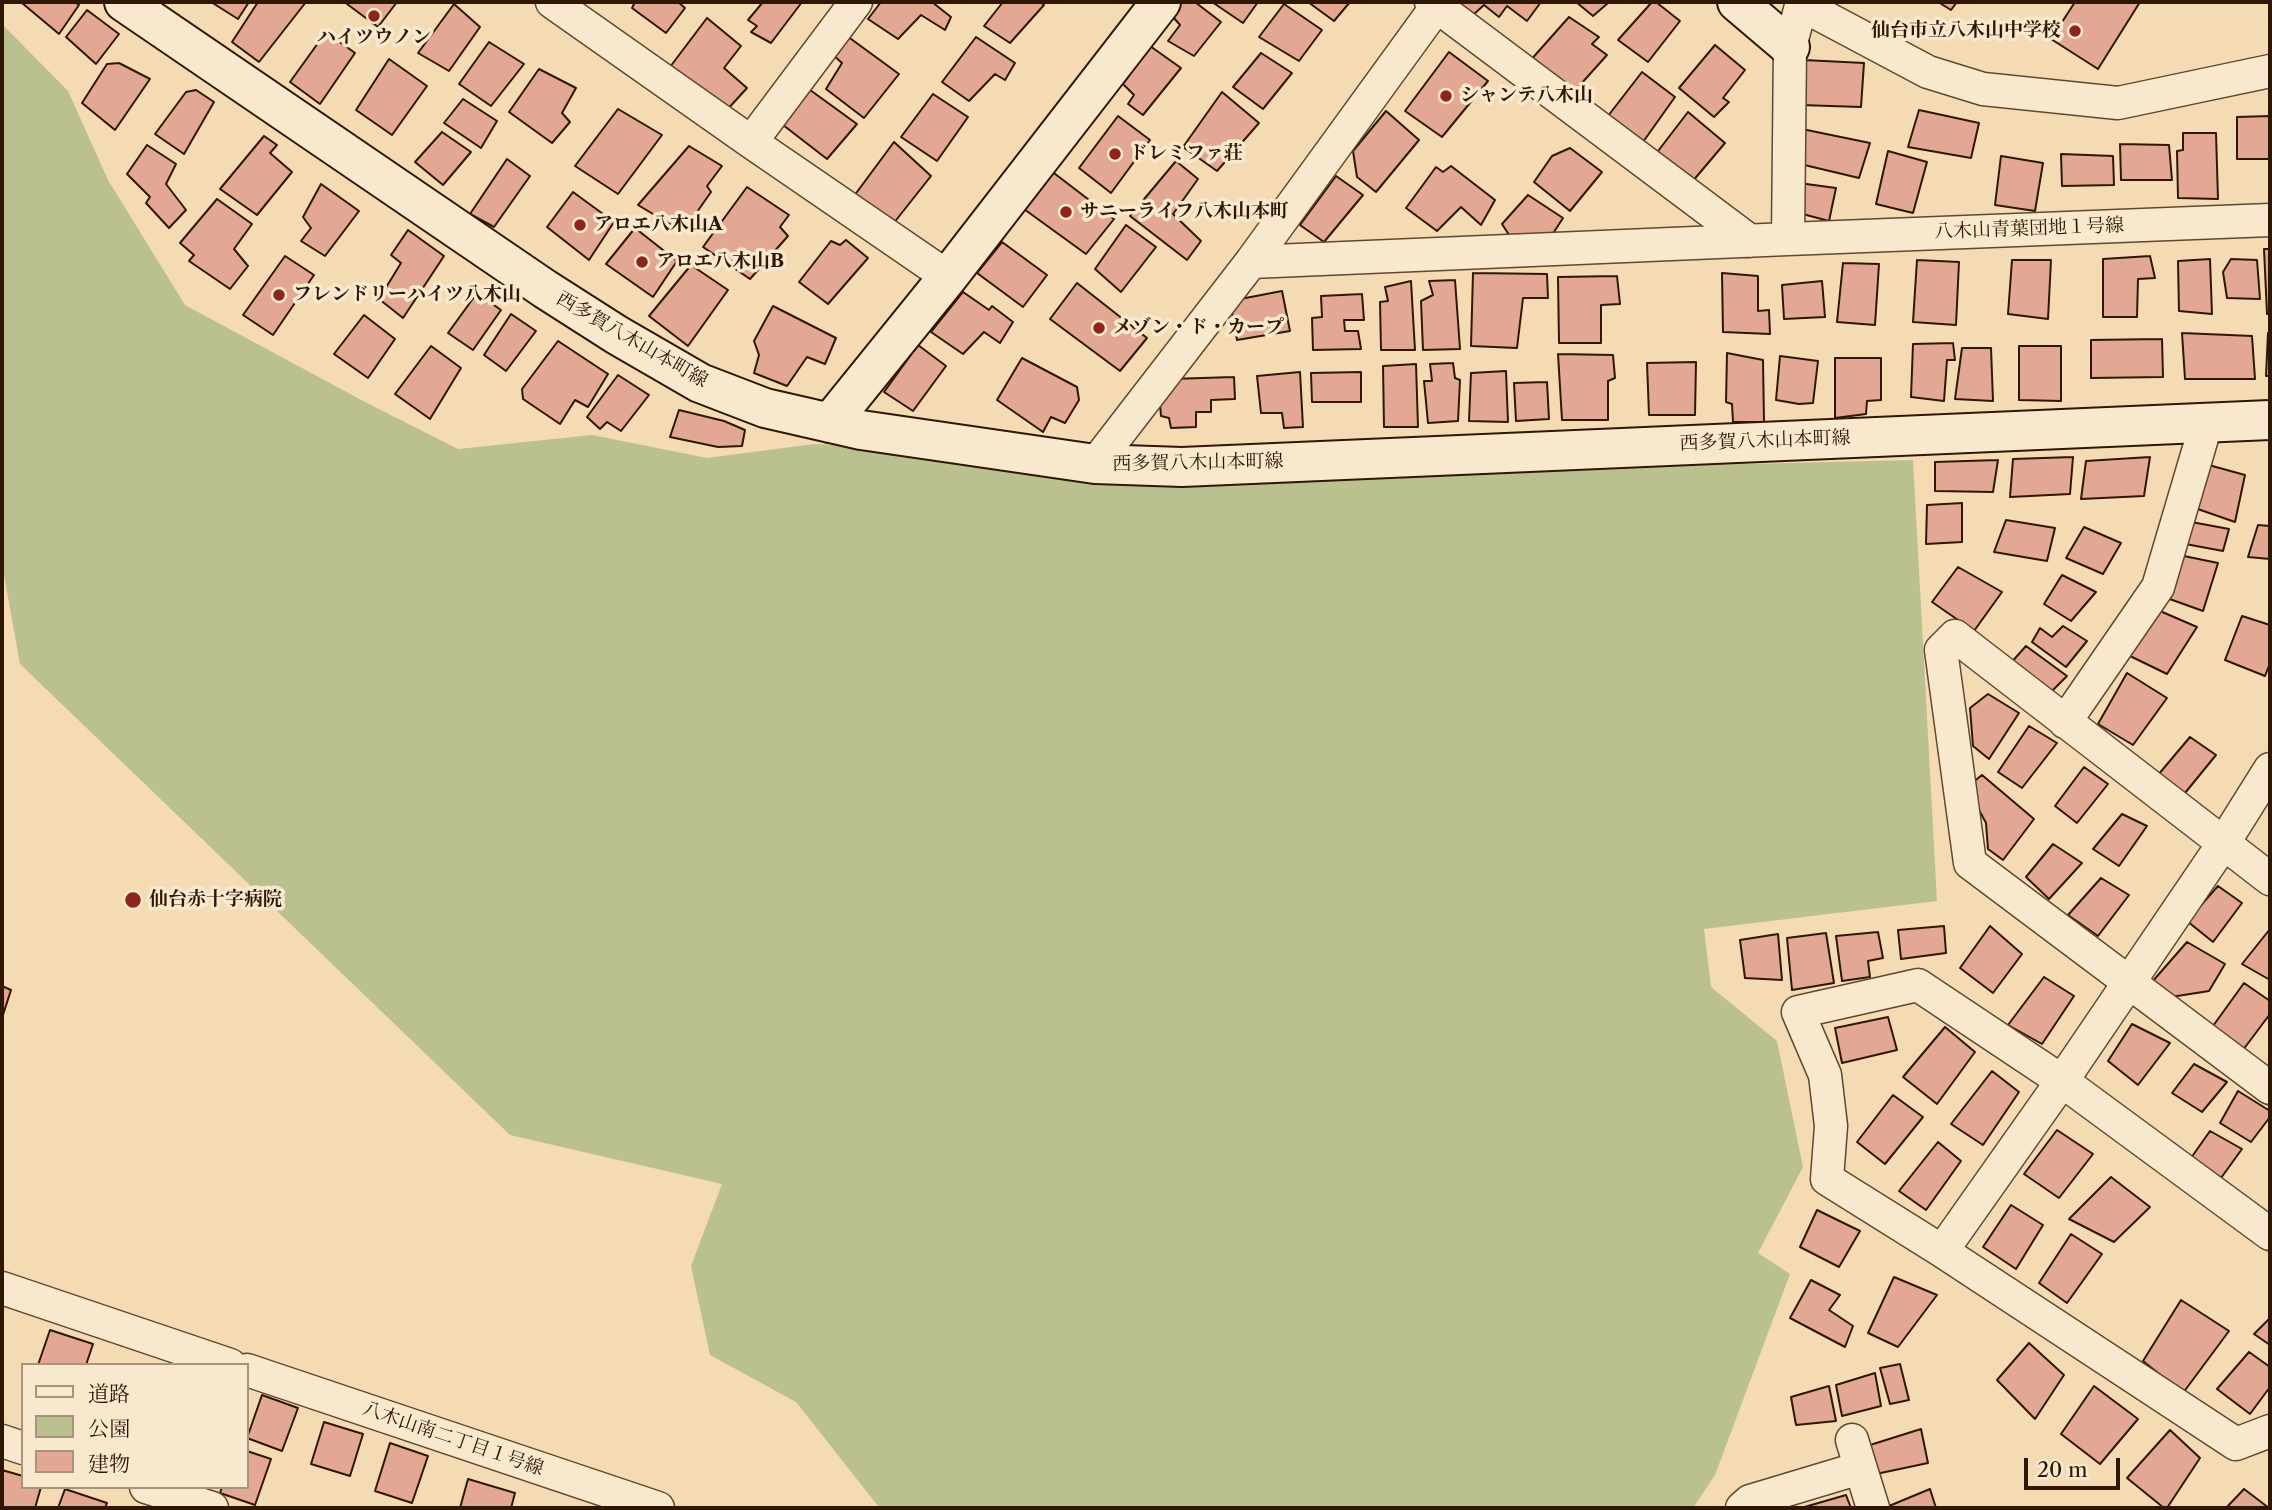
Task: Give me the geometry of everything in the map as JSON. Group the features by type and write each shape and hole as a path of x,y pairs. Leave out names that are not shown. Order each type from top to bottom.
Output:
{"street":[{"name":"西多賀八木山本町線","path":"124,2 545,289 617,335 700,383 765,408 861,430 1095,464 1182,467 2270,420"},
{"path":"552,2 948,276"},
{"path":"751,142 856,2"},
{"path":"830,423 1161,2"},
{"path":"1737,2 1790,47"},
{"path":"1788,239 1790,47 1802,3 1928,72 1983,89 2118,103 2270,71"},
{"path":"1095,464 1251,262 1434,4 1750,241"},
{"name":"八木山青葉団地１号線","path":"1251,262 2270,220"},
{"path":"2065,722 2158,587 2202,438 2203,422"},
{"path":"2270,879 1955,636 1941,650 1970,863 2270,1088"},
{"path":"1942,1251 2062,1081 2223,844 2270,769"},
{"path":"2270,1234 2062,1081 1918,985 1798,1012 1825,1075 1831,1126 1827,1179 1942,1251 2236,1444 2270,1431"},
{"path":"2,1289 224,1363"},
{"name":"八木山南二丁目１号線","path":"248,1370 659,1508"},
{"path":"2,1441 21,1447"},
{"path":"1742,1508 1750,1501 1856,1454 1873,1508"},
{"path":"152,1489 212,1508"}],"green space":[{"path":"2,24 68,91 108,180 185,305 458,449 592,435 707,458 814,444 935,449 1116,479 1913,460 1937,901 1704,929 1711,987 1777,1041 1803,1167 1758,1253 1790,1274 1715,1475 1693,1508 878,1506 796,1402 710,1355 691,1266 722,1184 510,1135 20,664 2,564"}],"building":[{"path":"23,2 74,2 79,5 59,34"},
{"path":"211,2 249,2 238,19"},
{"path":"258,2 306,2 259,62 232,42"},
{"name":"ハイツウノン","path":"397,2 378,27 347,4"},
{"path":"635,2 678,2 685,8 666,33 632,8"},
{"path":"763,2 802,2 771,43 751,32 757,26 748,20"},
{"path":"881,2 932,2 951,17 945,30 921,15 898,39 868,19"},
{"path":"1003,2 1040,2 1044,5 1010,43 984,26"},
{"path":"1176,2 1195,2 1221,22 1194,56 1168,41 1180,25 1167,10"},
{"path":"1212,2 1258,2 1243,23"},
{"path":"1308,2 1350,2 1334,21"},
{"path":"1454,2 1541,2 1527,21 1507,6 1499,17 1484,5 1473,15"},
{"path":"1576,2 1607,2 1608,3 1593,16"},
{"path":"1652,2 1656,2 1680,21 1648,62 1618,40"},
{"path":"1938,2 1957,2 1951,10"},
{"path":"2075,2 2140,2 2098,69 2051,39"},
{"path":"454,4 480,27 449,71 418,53"},
{"path":"1284,4 1322,30 1299,61 1259,37"},
{"path":"87,10 119,34 96,64 66,37"},
{"path":"1569,17 1599,37 1592,44 1607,55 1572,94 1529,62"},
{"path":"707,18 741,46 724,68 747,88 726,111 670,67"},
{"path":"326,32 355,53 320,104 290,82"},
{"path":"847,36 899,74 864,118 826,89 842,63 832,54"},
{"path":"976,37 1015,63 1005,80 995,74 969,101 942,82"},
{"path":"489,42 524,64 491,106 459,84"},
{"path":"1715,45 1745,70 1723,98 1729,102 1714,117 1679,88"},
{"path":"1150,46 1181,68 1143,115 1128,104 1134,95 1123,84"},
{"name":"シャンテ八木山","path":"1449,52 1488,81 1442,137 1405,111"},
{"path":"1261,53 1292,73 1263,109 1233,87"},
{"path":"389,59 427,86 392,135 356,110"},
{"path":"1804,60 1864,63 1861,107 1800,105"},
{"path":"119,63 150,79 115,130 82,103 107,64"},
{"path":"539,69 576,88 562,113 570,122 552,143 509,112"},
{"path":"1642,72 1675,97 1643,142 1608,116"},
{"path":"806,87 857,124 827,159 783,125"},
{"path":"196,90 214,102 184,154 155,134 186,92"},
{"path":"1222,92 1259,123 1217,171 1183,147"},
{"path":"933,94 968,117 937,161 901,137"},
{"path":"463,99 497,121 481,148 444,123"},
{"path":"618,109 662,135 618,194 575,166"},
{"path":"1919,110 1979,123 1971,158 1908,147"},
{"path":"1386,111 1419,140 1376,192 1357,177 1353,151"},
{"path":"1688,112 1725,143 1692,182 1655,155"},
{"name":"ドレミファ荘","path":"1118,116 1150,140 1111,193 1079,168"},
{"path":"2270,116 2270,159 2237,159 2237,117"},
{"path":"1802,129 1870,143 1859,178 1796,163"},
{"path":"442,132 471,152 443,185 415,162"},
{"path":"2183,133 2216,133 2218,199 2178,198 2177,151 2183,150"},
{"path":"264,136 277,145 270,153 292,172 257,215 220,189"},
{"path":"894,142 931,176 893,224 854,196"},
{"path":"2120,144 2169,145 2172,180 2121,180"},
{"path":"147,145 176,164 166,184 186,210 169,228 146,203 150,197 127,174"},
{"path":"689,146 722,166 707,186 711,192 683,232 638,205"},
{"path":"1570,148 1602,172 1570,211 1534,182 1552,156"},
{"path":"1888,151 1927,162 1913,213 1876,204"},
{"path":"2061,154 2113,156 2114,185 2062,186"},
{"path":"2001,156 2043,163 2035,211 1995,205"},
{"path":"507,159 530,176 494,227 470,214"},
{"path":"1176,161 1198,179 1173,214 1201,241 1187,260 1130,216"},
{"path":"1451,166 1495,200 1481,225 1461,207 1437,231 1406,208 1436,167 1443,172"},
{"name":"サニーライフ八木山本町","path":"1046,167 1114,219 1086,254 1017,204"},
{"path":"1336,176 1363,195 1324,242 1300,225"},
{"path":"1799,183 1836,188 1829,221 1795,212"},
{"path":"321,184 359,211 325,256 301,241 311,228 303,217"},
{"path":"747,187 789,215 780,227 788,236 750,279 703,247"},
{"name":"アロエ八木山A","path":"573,192 614,222 589,260 547,227"},
{"path":"1528,195 1563,218 1552,235 1511,238 1502,224"},
{"path":"217,199 252,224 234,249 248,266 230,289 189,261 194,255 180,243"},
{"path":"1126,225 1156,247 1121,292 1095,269"},
{"name":"アロエ八木山B","path":"635,228 677,261 653,297 606,264"},
{"path":"408,230 444,256 403,318 379,299 401,263 391,255"},
{"path":"846,240 868,258 828,304 799,282 831,241 840,245"},
{"path":"1002,242 1047,275 1023,307 977,273"},
{"path":"2264,249 2270,249 2270,314 2267,314"},
{"name":"フレンドリーハイツ八木山","path":"285,256 314,275 273,335 243,315"},
{"path":"2150,256 2155,278 2138,279 2137,317 2103,317 2103,259"},
{"path":"2210,259 2212,314 2179,311 2178,261"},
{"path":"2231,259 2257,260 2260,299 2227,298 2223,272"},
{"path":"1917,260 1959,262 1956,325 1913,322"},
{"path":"2012,260 2051,260 2048,319 2008,314"},
{"path":"1843,263 1879,264 1875,325 1837,322"},
{"path":"691,265 728,290 688,346 649,316"},
{"path":"1473,273 1547,274 1548,298 1523,298 1517,348 1471,346"},
{"path":"1722,273 1758,276 1758,311 1769,310 1770,334 1723,332"},
{"path":"1617,276 1620,304 1601,305 1601,343 1559,343 1558,277"},
{"path":"1455,280 1460,349 1423,350 1421,301 1433,295 1429,281"},
{"path":"1411,281 1415,350 1381,350 1380,302 1388,301 1385,287"},
{"path":"1822,281 1825,317 1784,319 1782,285"},
{"name":"メゾン・ド・カープ","path":"1077,283 1147,338 1120,371 1050,319"},
{"path":"1282,291 1290,331 1237,340 1230,301"},
{"path":"963,292 989,310 992,306 1013,322 1000,343 984,332 963,354 931,332"},
{"path":"477,293 501,310 473,350 448,333"},
{"path":"1362,294 1364,320 1344,320 1345,331 1358,331 1361,349 1313,350 1312,318 1322,317 1321,296"},
{"path":"773,306 836,338 825,364 807,357 787,386 754,373 759,355 754,341"},
{"path":"511,314 536,331 506,371 484,355"},
{"path":"364,315 395,339 368,378 334,354"},
{"path":"2182,333 2252,336 2255,379 2185,379"},
{"path":"2268,333 2270,376 2266,376"},
{"path":"2162,339 2163,377 2091,378 2091,340"},
{"path":"558,341 608,374 588,407 575,400 560,424 523,399 522,389"},
{"path":"1953,343 1955,360 1947,360 1944,401 1911,397 1913,344"},
{"path":"918,345 946,366 913,411 884,392"},
{"path":"431,346 461,368 430,419 395,394"},
{"path":"2019,346 2061,346 2061,401 2019,400"},
{"path":"1962,348 1991,348 1993,401 1955,399"},
{"path":"1727,353 1763,360 1764,422 1733,422 1732,404 1726,402"},
{"path":"1558,354 1613,355 1615,378 1608,381 1608,420 1562,420"},
{"path":"1780,356 1818,361 1813,403 1799,404 1776,400"},
{"path":"1022,358 1077,387 1079,400 1065,423 1051,417 1043,432 997,400"},
{"path":"1835,358 1881,358 1881,400 1867,401 1866,414 1835,418"},
{"path":"1696,362 1695,415 1649,415 1647,363"},
{"path":"1453,363 1455,378 1460,380 1458,421 1428,423 1424,381 1432,381 1430,364"},
{"path":"1416,364 1418,427 1384,427 1383,366"},
{"path":"1506,371 1508,422 1469,421 1471,373"},
{"path":"1300,372 1303,427 1284,428 1282,413 1261,413 1257,376"},
{"path":"1361,372 1361,402 1312,402 1311,373"},
{"path":"618,375 649,395 621,431 607,422 600,429 587,417"},
{"path":"1234,377 1235,399 1211,400 1211,412 1196,412 1196,427 1171,428 1169,418 1161,416 1159,392 1170,379"},
{"path":"1547,382 1549,419 1516,421 1514,383"},
{"path":"679,410 724,421 745,430 742,446 718,447 670,437"},
{"path":"2073,457 2070,494 2010,497 2013,459"},
{"path":"2150,457 2144,496 2081,499 2086,461"},
{"path":"1998,460 1993,492 1935,491 1935,462"},
{"path":"2205,464 2245,475 2235,522 2192,507"},
{"path":"1962,503 1962,542 1926,544 1927,505"},
{"path":"2006,520 2055,528 2047,561 1994,552"},
{"path":"2186,521 2229,529 2223,551 2180,543"},
{"path":"2258,525 2270,526 2270,559 2248,557"},
{"path":"2084,527 2121,543 2103,574 2066,558"},
{"path":"2179,555 2218,563 2203,611 2164,597"},
{"path":"1958,567 2002,592 1974,631 1932,602"},
{"path":"2062,575 2096,592 2071,621 2044,604"},
{"path":"2160,611 2197,627 2167,674 2130,656"},
{"path":"2242,616 2270,625 2270,663 2265,676 2225,660"},
{"path":"2063,626 2087,641 2066,667 2032,642 2040,628 2052,637"},
{"path":"2026,646 2067,676 2047,696 2009,665"},
{"path":"2127,673 2167,698 2133,745 2098,724"},
{"path":"1988,694 2019,713 1989,759 1973,746 1970,708"},
{"path":"2029,726 2057,743 2022,788 1998,772"},
{"path":"2190,737 2216,755 2185,793 2158,775"},
{"path":"2084,767 2108,784 2077,823 2055,806"},
{"path":"1982,775 2034,819 2003,860 1988,849 1986,823 1973,799 1972,783"},
{"path":"2122,814 2147,826 2119,866 2093,849"},
{"path":"2053,844 2082,863 2049,899 2026,877"},
{"path":"2101,878 2129,895 2098,936 2068,915"},
{"path":"2218,886 2242,903 2213,942 2187,921"},
{"path":"1944,926 1946,953 1901,959 1898,930"},
{"path":"1990,926 2022,954 1993,993 1960,968"},
{"path":"2270,929 2270,980 2242,964"},
{"path":"1878,932 1883,958 1868,961 1870,977 1842,981 1836,936"},
{"path":"1826,933 1834,983 1792,990 1787,938"},
{"path":"1778,934 1782,980 1745,978 1740,940"},
{"path":"2187,942 2225,964 2209,991 2171,997 2152,982"},
{"path":"2044,977 2074,996 2042,1044 2008,1025"},
{"path":"2244,983 2270,1001 2270,1014 2243,1050 2213,1026"},
{"path":"2,986 11,990 2,1018"},
{"path":"1888,1017 1897,1050 1842,1063 1835,1028"},
{"path":"2132,1024 2170,1043 2138,1085 2108,1061"},
{"path":"1945,1027 1975,1052 1937,1104 1903,1077"},
{"path":"2194,1064 2227,1082 2202,1112 2172,1093"},
{"path":"1992,1071 2019,1092 1983,1145 1951,1124"},
{"path":"2238,1091 2270,1111 2270,1117 2251,1142 2220,1123"},
{"path":"1893,1095 1923,1117 1885,1164 1857,1142"},
{"path":"2057,1130 2093,1154 2059,1198 2024,1174"},
{"path":"2210,1131 2242,1149 2221,1178 2191,1158"},
{"path":"1938,1142 1961,1161 1926,1210 1899,1191"},
{"path":"2111,1177 2150,1207 2114,1242 2069,1219"},
{"path":"2011,1205 2043,1225 2016,1269 1983,1247"},
{"path":"1817,1210 1860,1231 1839,1267 1800,1247"},
{"path":"2071,1234 2102,1254 2067,1303 2039,1283"},
{"path":"1894,1277 1937,1295 1898,1347 1868,1333"},
{"path":"1811,1280 1840,1295 1829,1310 1853,1326 1845,1347 1790,1318"},
{"path":"2181,1300 2229,1331 2183,1393 2143,1361"},
{"path":"2270,1318 2270,1345 2254,1334"},
{"path":"50,1330 93,1344 87,1363 39,1363"},
{"path":"2029,1343 2064,1375 2035,1419 1997,1380"},
{"path":"2249,1352 2270,1367 2270,1387 2250,1414 2217,1389"},
{"path":"1900,1364 1909,1400 1890,1404 1880,1368"},
{"path":"1875,1373 1881,1406 1842,1416 1836,1385"},
{"path":"1829,1386 1836,1421 1796,1425 1791,1397"},
{"path":"2094,1386 2138,1419 2100,1464 2061,1434"},
{"path":"262,1395 298,1408 282,1451 248,1438"},
{"path":"324,1422 363,1434 350,1476 311,1464"},
{"path":"1921,1429 1928,1463 1876,1474 1870,1445"},
{"path":"2170,1430 2200,1458 2167,1508 2164,1508 2127,1478"},
{"path":"390,1443 428,1456 412,1503 375,1491"},
{"path":"248,1451 271,1459 255,1505 220,1493 221,1489 248,1489"},
{"path":"2,1470 21,1475 21,1489 40,1489 35,1508 2,1508"},
{"path":"468,1479 515,1493 511,1508 460,1508"},
{"path":"65,1489 107,1503 105,1508 58,1508"},
{"path":"1930,1489 1936,1508 1889,1506"},
{"path":"2244,1489 2269,1508 2226,1508"},
{"path":"1846,1495 1851,1508 1801,1508"}],"place":[{"name":"ハイツウノン","path":"374,16"},
{"name":"仙台市立八木山中学校","path":"2075,31"},
{"name":"シャンテ八木山","path":"1446,96"},
{"name":"ドレミファ荘","path":"1115,154"},
{"name":"サニーライフ八木山本町","path":"1066,212"},
{"name":"アロエ八木山A","path":"580,225"},
{"name":"アロエ八木山B","path":"642,262"},
{"name":"フレンドリーハイツ八木山","path":"279,295"},
{"name":"メゾン・ド・カープ","path":"1099,328"},
{"name":"仙台赤十字病院","path":"133,900"}]}
